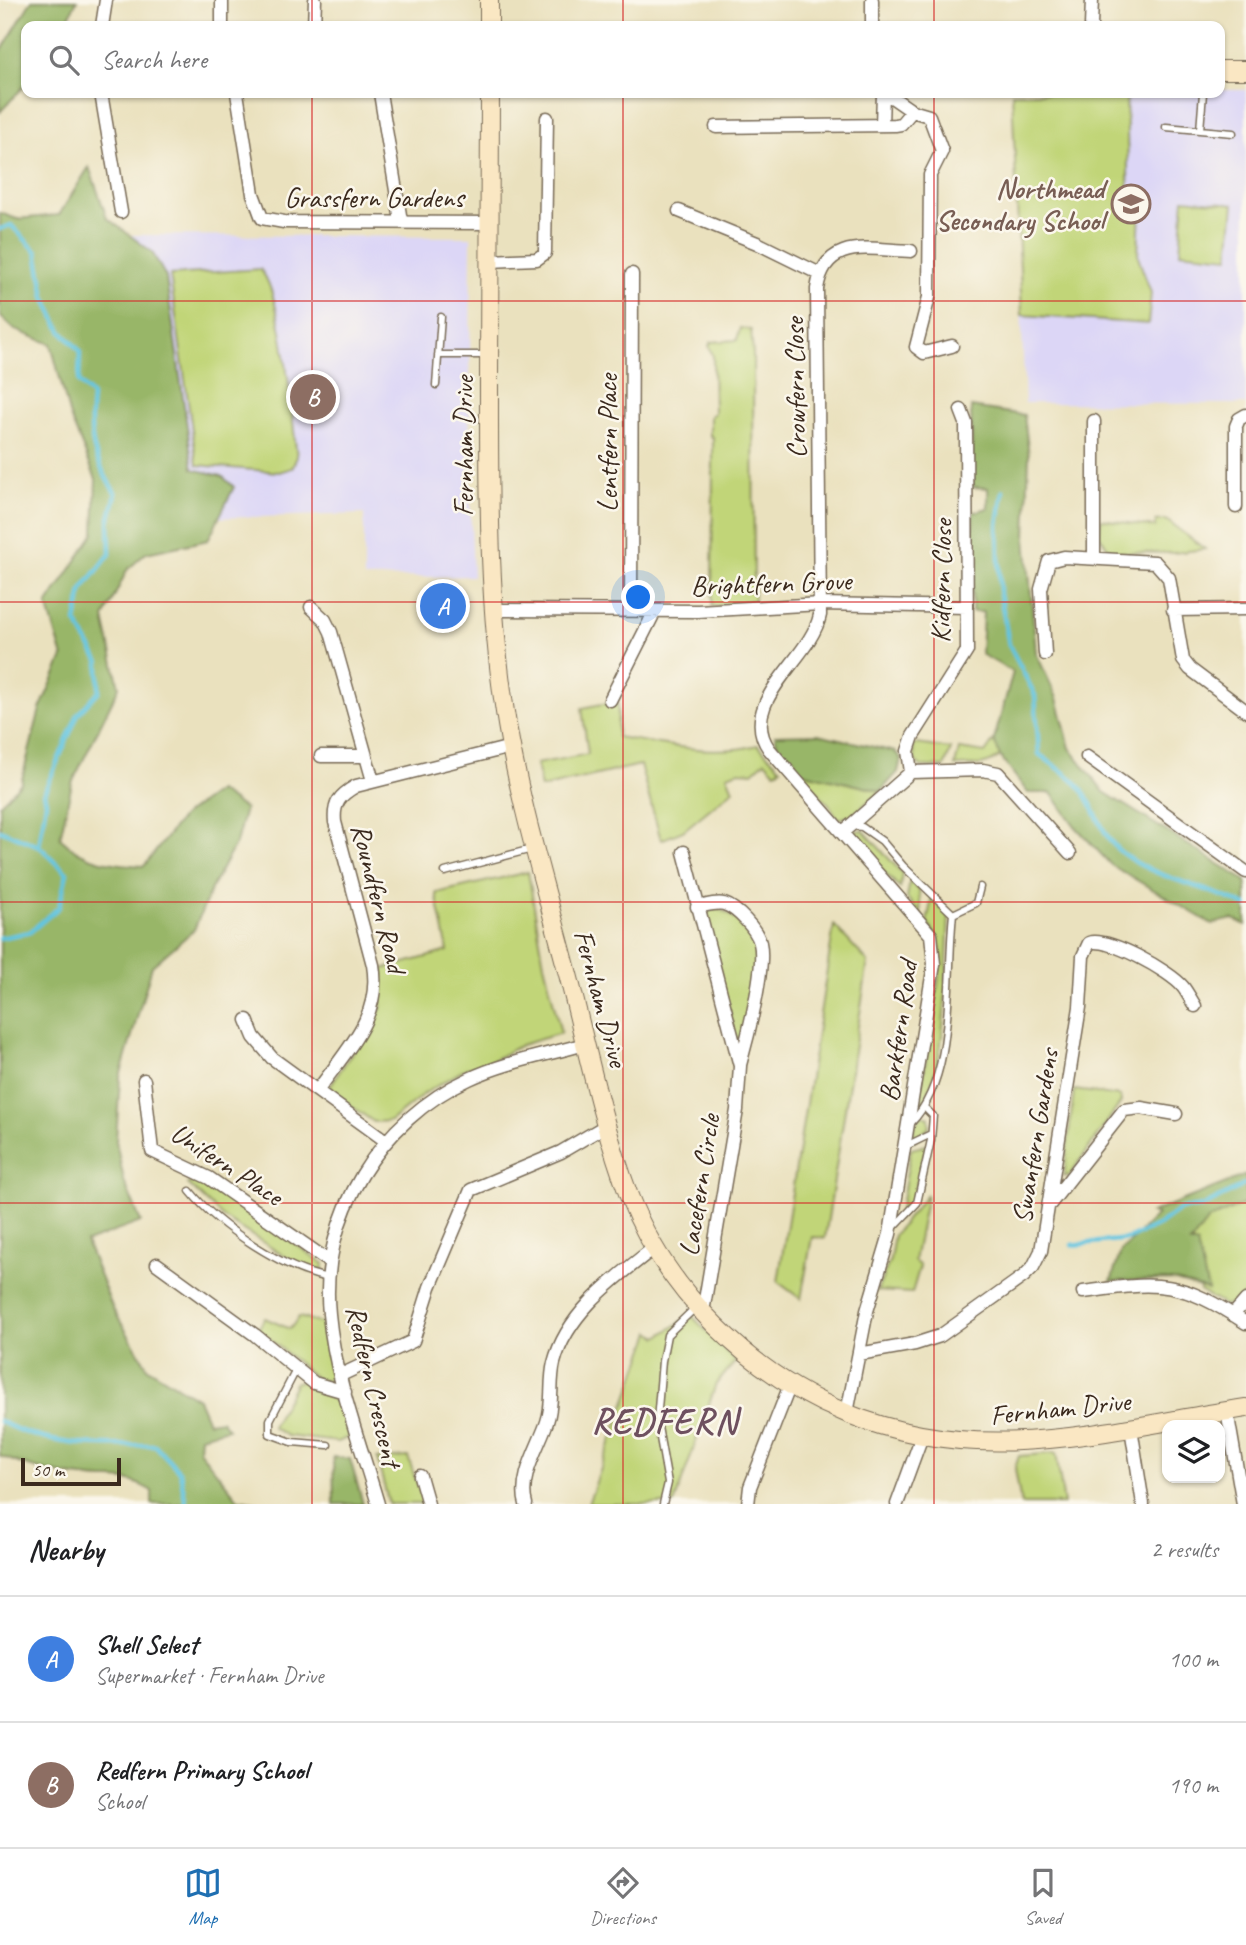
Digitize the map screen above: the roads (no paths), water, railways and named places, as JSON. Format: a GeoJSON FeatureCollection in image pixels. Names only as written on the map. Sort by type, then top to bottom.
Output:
{"type":"FeatureCollection","features":[{"type":"Feature","properties":{"kind":"street"},"geometry":{"type":"LineString","coordinates":[[103,21],[106,0]]}},
{"type":"Feature","properties":{"kind":"street"},"geometry":{"type":"LineString","coordinates":[[222,0],[222,21]]}},
{"type":"Feature","properties":{"kind":"street"},"geometry":{"type":"LineString","coordinates":[[314,21],[315,0]]}},
{"type":"Feature","properties":{"kind":"street"},"geometry":{"type":"LineString","coordinates":[[489,0],[489,21]]}},
{"type":"Feature","properties":{"kind":"street"},"geometry":{"type":"LineString","coordinates":[[872,0],[872,21]]}},
{"type":"Feature","properties":{"kind":"street"},"geometry":{"type":"LineString","coordinates":[[1091,21],[1092,0]]}},
{"type":"Feature","properties":{"kind":"street"},"geometry":{"type":"LineString","coordinates":[[1225,71],[1246,71]]}},
{"type":"Feature","properties":{"kind":"street"},"geometry":{"type":"LineString","coordinates":[[102,98],[121,212]]}},
{"type":"Feature","properties":{"kind":"street","name":"Grassfern Gardens"},"geometry":{"type":"LineString","coordinates":[[238,98],[253,194],[262,218],[284,222],[489,223]]}},
{"type":"Feature","properties":{"kind":"street"},"geometry":{"type":"LineString","coordinates":[[381,98],[401,221]]}},
{"type":"Feature","properties":{"kind":"street","name":"Fernham Drive"},"geometry":{"type":"LineString","coordinates":[[490,98],[489,552],[511,747],[534,848],[607,1125],[630,1196],[655,1247],[700,1308],[755,1361],[790,1385],[847,1413],[922,1436],[1012,1444],[1047,1442],[1246,1408]]}},
{"type":"Feature","properties":{"kind":"street"},"geometry":{"type":"LineString","coordinates":[[882,125],[885,98]]}},
{"type":"Feature","properties":{"kind":"street"},"geometry":{"type":"LineString","coordinates":[[892,98],[912,111],[933,120],[942,152],[930,175],[929,297],[916,347],[924,353],[952,346]]}},
{"type":"Feature","properties":{"kind":"street"},"geometry":{"type":"LineString","coordinates":[[716,127],[898,125],[912,111]]}},
{"type":"Feature","properties":{"kind":"street"},"geometry":{"type":"LineString","coordinates":[[490,261],[537,259],[545,253],[547,118]]}},
{"type":"Feature","properties":{"kind":"street"},"geometry":{"type":"LineString","coordinates":[[679,211],[757,243],[820,274],[824,263],[840,252],[855,249],[911,251]]}},
{"type":"Feature","properties":{"kind":"street","name":"Lentfern Place"},"geometry":{"type":"LineString","coordinates":[[631,611],[632,274]]}},
{"type":"Feature","properties":{"kind":"street","name":"Crowfern Close"},"geometry":{"type":"LineString","coordinates":[[820,274],[817,289],[821,604]]}},
{"type":"Feature","properties":{"kind":"street","name":"Kidfern Close"},"geometry":{"type":"LineString","coordinates":[[911,772],[908,751],[913,736],[965,657],[968,639],[967,423],[961,410]]}},
{"type":"Feature","properties":{"kind":"street"},"geometry":{"type":"LineString","coordinates":[[1236,507],[1236,426],[1239,419],[1246,415]]}},
{"type":"Feature","properties":{"kind":"street"},"geometry":{"type":"LineString","coordinates":[[1094,421],[1094,557]]}},
{"type":"Feature","properties":{"kind":"street"},"geometry":{"type":"LineString","coordinates":[[1045,654],[1041,599],[1046,565],[1056,557],[1155,562],[1169,578],[1179,646],[1190,669],[1246,711]]}},
{"type":"Feature","properties":{"kind":"street","name":"Brightfern Grove"},"geometry":{"type":"LineString","coordinates":[[494,610],[655,611],[821,604],[967,607]]}},
{"type":"Feature","properties":{"kind":"street","name":"Barkfern Road"},"geometry":{"type":"LineString","coordinates":[[821,604],[818,622],[810,638],[763,706],[759,730],[769,749],[846,829],[931,935],[934,944],[934,964],[891,1229],[867,1311],[847,1413]]}},
{"type":"Feature","properties":{"kind":"street"},"geometry":{"type":"LineString","coordinates":[[311,607],[325,620],[331,632],[373,781]]}},
{"type":"Feature","properties":{"kind":"street"},"geometry":{"type":"LineString","coordinates":[[1173,610],[1246,610]]}},
{"type":"Feature","properties":{"kind":"street"},"geometry":{"type":"LineString","coordinates":[[610,700],[655,611]]}},
{"type":"Feature","properties":{"kind":"street","name":"Roundfern Road"},"geometry":{"type":"LineString","coordinates":[[318,1090],[359,1032],[374,1002],[373,965],[334,814],[335,804],[346,792],[373,781],[511,747]]}},
{"type":"Feature","properties":{"kind":"street"},"geometry":{"type":"LineString","coordinates":[[321,757],[366,756]]}},
{"type":"Feature","properties":{"kind":"street"},"geometry":{"type":"LineString","coordinates":[[1087,757],[1246,872]]}},
{"type":"Feature","properties":{"kind":"street"},"geometry":{"type":"LineString","coordinates":[[846,829],[911,772],[983,770],[998,773],[1070,853]]}},
{"type":"Feature","properties":{"kind":"street","name":"Lacefern Circle"},"geometry":{"type":"LineString","coordinates":[[684,852],[740,1066]]}},
{"type":"Feature","properties":{"kind":"street","name":"Lacefern Circle"},"geometry":{"type":"LineString","coordinates":[[697,907],[721,904],[733,909],[761,945],[749,1031],[740,1066],[737,1110],[700,1308]]}},
{"type":"Feature","properties":{"kind":"street","name":"Swanfern Gardens"},"geometry":{"type":"LineString","coordinates":[[859,1354],[915,1344],[940,1336],[1034,1267],[1041,1251],[1049,1204],[1080,1007],[1085,948],[1094,941],[1108,942],[1176,980],[1195,1006]]}},
{"type":"Feature","properties":{"kind":"street"},"geometry":{"type":"LineString","coordinates":[[247,1020],[254,1038],[272,1058],[386,1141]]}},
{"type":"Feature","properties":{"kind":"street","name":"Redfern Crescent"},"geometry":{"type":"LineString","coordinates":[[378,1504],[345,1392],[328,1313],[330,1262],[346,1207],[357,1184],[386,1141],[416,1112],[471,1078],[585,1044]]}},
{"type":"Feature","properties":{"kind":"street","name":"Unifern Place"},"geometry":{"type":"LineString","coordinates":[[144,1080],[152,1151],[209,1178],[330,1262]]}},
{"type":"Feature","properties":{"kind":"street"},"geometry":{"type":"LineString","coordinates":[[1049,1204],[1124,1110],[1141,1108],[1176,1114]]}},
{"type":"Feature","properties":{"kind":"street"},"geometry":{"type":"LineString","coordinates":[[341,1375],[414,1341],[429,1287],[471,1190],[561,1152],[607,1125]]}},
{"type":"Feature","properties":{"kind":"street"},"geometry":{"type":"LineString","coordinates":[[526,1504],[524,1483],[552,1405],[552,1372],[556,1356],[593,1296],[655,1247]]}},
{"type":"Feature","properties":{"kind":"street"},"geometry":{"type":"LineString","coordinates":[[157,1264],[256,1335],[296,1370],[326,1388],[345,1392]]}},
{"type":"Feature","properties":{"kind":"street"},"geometry":{"type":"LineString","coordinates":[[1083,1292],[1148,1284],[1183,1288],[1246,1323]]}},
{"type":"Feature","properties":{"kind":"street"},"geometry":{"type":"LineString","coordinates":[[1233,1315],[1246,1300]]}},
{"type":"Feature","properties":{"kind":"street"},"geometry":{"type":"LineString","coordinates":[[748,1504],[750,1487],[790,1385]]}},
{"type":"Feature","properties":{"kind":"street"},"geometry":{"type":"LineString","coordinates":[[1227,1411],[1243,1504]]}},
{"type":"Feature","properties":{"kind":"street"},"geometry":{"type":"LineString","coordinates":[[1130,1428],[1143,1504]]}},
{"type":"Feature","properties":{"kind":"street"},"geometry":{"type":"LineString","coordinates":[[897,1504],[922,1436]]}},
{"type":"Feature","properties":{"kind":"street"},"geometry":{"type":"LineString","coordinates":[[420,1476],[428,1504]]}},
{"type":"Feature","properties":{"kind":"lane"},"geometry":{"type":"LineString","coordinates":[[1200,130],[1203,98]]}},
{"type":"Feature","properties":{"kind":"lane"},"geometry":{"type":"LineString","coordinates":[[1166,127],[1233,133]]}},
{"type":"Feature","properties":{"kind":"lane"},"geometry":{"type":"LineString","coordinates":[[436,385],[441,317]]}},
{"type":"Feature","properties":{"kind":"lane"},"geometry":{"type":"LineString","coordinates":[[438,355],[489,355]]}},
{"type":"Feature","properties":{"kind":"lane"},"geometry":{"type":"LineString","coordinates":[[846,829],[862,827],[882,841],[903,866],[953,914]]}},
{"type":"Feature","properties":{"kind":"lane"},"geometry":{"type":"LineString","coordinates":[[445,872],[534,848]]}},
{"type":"Feature","properties":{"kind":"lane"},"geometry":{"type":"LineString","coordinates":[[953,914],[976,903],[980,887]]}},
{"type":"Feature","properties":{"kind":"lane"},"geometry":{"type":"LineString","coordinates":[[909,1125],[925,1108],[941,1057],[953,914]]}},
{"type":"Feature","properties":{"kind":"lane"},"geometry":{"type":"LineString","coordinates":[[891,1229],[917,1203],[933,1116],[925,1108]]}},
{"type":"Feature","properties":{"kind":"lane"},"geometry":{"type":"LineString","coordinates":[[906,1146],[931,1134]]}},
{"type":"Feature","properties":{"kind":"lane"},"geometry":{"type":"LineString","coordinates":[[190,1191],[225,1223],[279,1259],[307,1274],[329,1278]]}},
{"type":"Feature","properties":{"kind":"lane"},"geometry":{"type":"LineString","coordinates":[[663,1504],[668,1483],[657,1421],[662,1361],[667,1335],[700,1308]]}},
{"type":"Feature","properties":{"kind":"lane"},"geometry":{"type":"LineString","coordinates":[[296,1370],[270,1420],[270,1434],[292,1442],[328,1445]]}},
{"type":"Feature","properties":{"kind":"waterway"},"geometry":{"type":"LineString","coordinates":[[0,229],[11,225],[37,252],[45,297],[61,331],[80,351],[79,382],[92,396],[94,448],[102,470],[116,494],[109,522],[110,554],[82,590],[76,622],[99,662],[99,691],[78,714],[44,793],[46,802],[39,846]]}},
{"type":"Feature","properties":{"kind":"waterway"},"geometry":{"type":"LineString","coordinates":[[1003,491],[998,525],[1000,594],[1009,645],[1035,695],[1039,754],[1082,790],[1110,840],[1126,856],[1153,871],[1246,906]]}},
{"type":"Feature","properties":{"kind":"waterway"},"geometry":{"type":"LineString","coordinates":[[0,830],[39,846],[67,873],[59,907],[30,932],[0,938]]}},
{"type":"Feature","properties":{"kind":"waterway"},"geometry":{"type":"LineString","coordinates":[[1072,1245],[1128,1239],[1159,1225],[1180,1209],[1202,1207],[1246,1184]]}},
{"type":"Feature","properties":{"kind":"waterway"},"geometry":{"type":"LineString","coordinates":[[0,1421],[18,1430],[56,1441],[95,1445],[155,1445],[180,1472],[186,1504]]}},
{"type":"Feature","properties":{"kind":"place","name":"Northmead Secondary School"},"geometry":{"type":"Point","coordinates":[1131,204]}},
{"type":"Feature","properties":{"kind":"place","name":"Redfern Primary School"},"geometry":{"type":"Point","coordinates":[313,397]}},
{"type":"Feature","properties":{"kind":"place","name":"Shell Select"},"geometry":{"type":"Point","coordinates":[443,606]}},
{"type":"Feature","properties":{"kind":"district","name":"REDFERN"},"geometry":{"type":"Point","coordinates":[665,1421]}}]}
